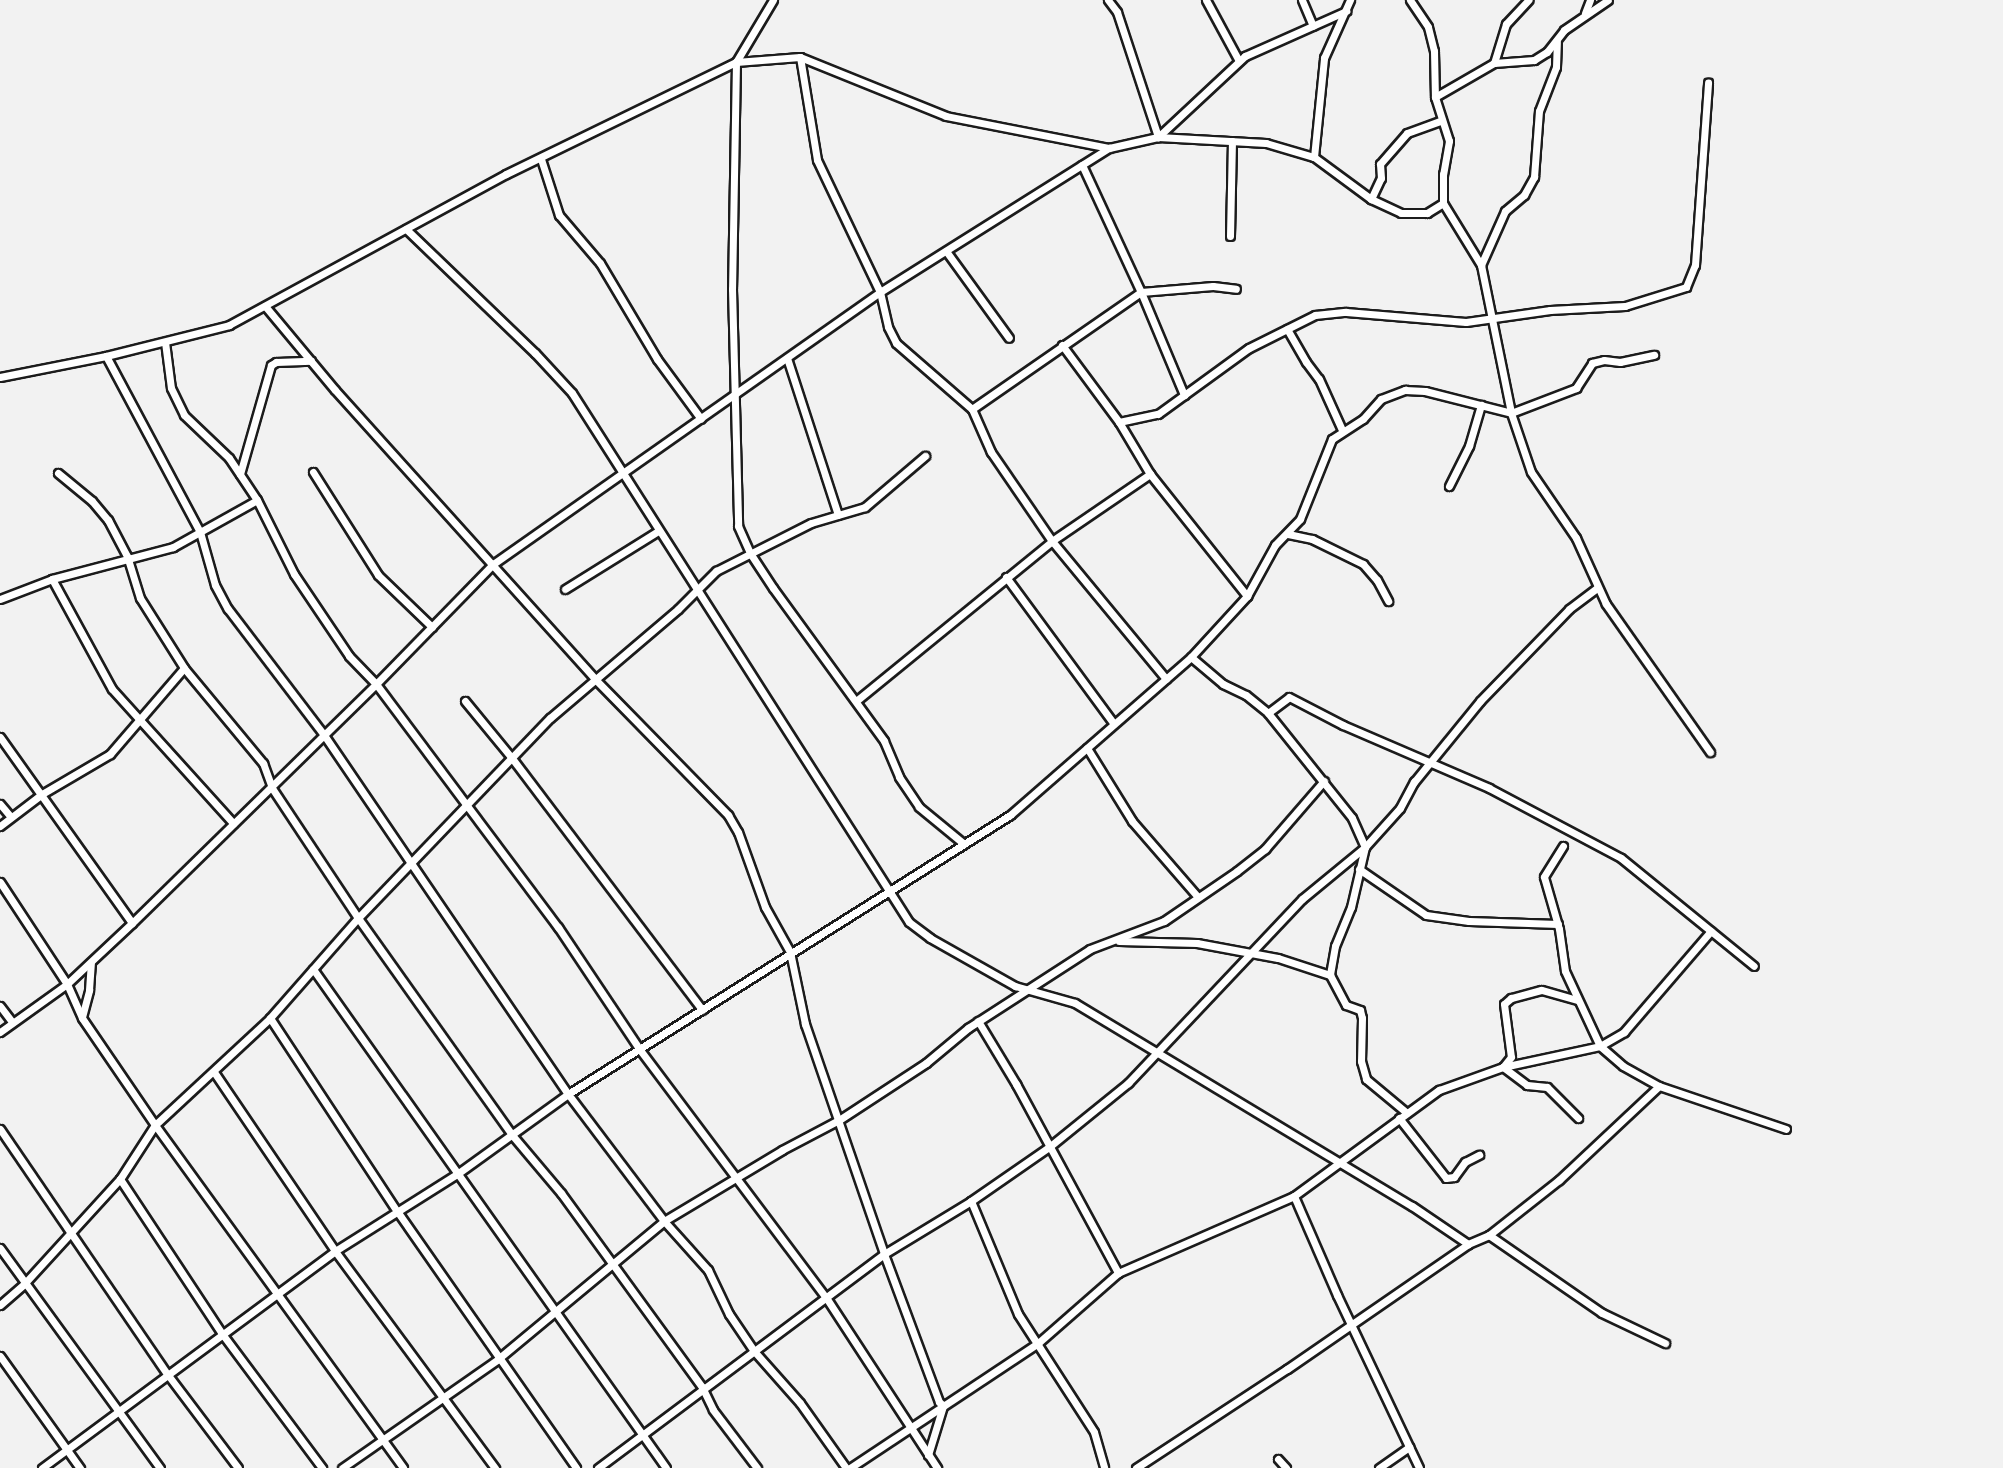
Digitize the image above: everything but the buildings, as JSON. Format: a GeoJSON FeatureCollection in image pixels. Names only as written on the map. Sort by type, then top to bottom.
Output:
{"type":"FeatureCollection","features":[{"type":"Feature","properties":{"kind":"street"},"geometry":{"type":"LineString","coordinates":[[773,0],[736,62],[733,396],[738,526],[750,553],[884,741],[898,777],[919,807],[964,844]]}},
{"type":"Feature","properties":{"kind":"street"},"geometry":{"type":"LineString","coordinates":[[1108,0],[1117,12],[1158,137]]}},
{"type":"Feature","properties":{"kind":"street"},"geometry":{"type":"LineString","coordinates":[[1206,0],[1239,61]]}},
{"type":"Feature","properties":{"kind":"street"},"geometry":{"type":"LineString","coordinates":[[1302,0],[1313,26]]}},
{"type":"Feature","properties":{"kind":"street"},"geometry":{"type":"LineString","coordinates":[[1314,157],[1324,58],[1350,0]]}},
{"type":"Feature","properties":{"kind":"street"},"geometry":{"type":"LineString","coordinates":[[1410,0],[1428,27],[1434,51],[1435,97],[1449,141],[1443,202],[1481,265],[1511,413],[1531,472],[1576,538],[1606,604],[1710,751]]}},
{"type":"Feature","properties":{"kind":"street"},"geometry":{"type":"LineString","coordinates":[[1494,63],[1506,24],[1528,0]]}},
{"type":"Feature","properties":{"kind":"street"},"geometry":{"type":"LineString","coordinates":[[1585,13],[1590,0]]}},
{"type":"Feature","properties":{"kind":"street"},"geometry":{"type":"LineString","coordinates":[[1435,97],[1494,63],[1534,60],[1548,52],[1564,30],[1585,13],[1608,0]]}},
{"type":"Feature","properties":{"kind":"street"},"geometry":{"type":"LineString","coordinates":[[1158,137],[1239,61],[1346,11]]}},
{"type":"Feature","properties":{"kind":"street"},"geometry":{"type":"LineString","coordinates":[[1481,265],[1505,211],[1524,195],[1534,177],[1539,111],[1556,67],[1557,42]]}},
{"type":"Feature","properties":{"kind":"street"},"geometry":{"type":"LineString","coordinates":[[800,57],[817,160],[880,292],[888,327],[896,343],[972,409],[991,452],[1052,541],[1166,679]]}},
{"type":"Feature","properties":{"kind":"street"},"geometry":{"type":"LineString","coordinates":[[0,377],[106,356],[229,325],[506,174],[736,62],[800,57],[946,116],[1109,148]]}},
{"type":"Feature","properties":{"kind":"street"},"geometry":{"type":"LineString","coordinates":[[1119,422],[1157,414],[1249,348],[1315,315],[1346,312],[1436,321],[1492,320],[1550,310],[1625,306],[1686,287],[1695,265],[1708,82]]}},
{"type":"Feature","properties":{"kind":"street"},"geometry":{"type":"LineString","coordinates":[[1371,199],[1381,178],[1380,164],[1407,133],[1442,120]]}},
{"type":"Feature","properties":{"kind":"street"},"geometry":{"type":"LineString","coordinates":[[0,1032],[67,984],[91,962],[272,788],[493,565],[880,292],[1109,148],[1158,137],[1266,143],[1314,157],[1371,199],[1401,213],[1427,213],[1443,202]]}},
{"type":"Feature","properties":{"kind":"street"},"geometry":{"type":"LineString","coordinates":[[1230,236],[1232,141]]}},
{"type":"Feature","properties":{"kind":"street"},"geometry":{"type":"LineString","coordinates":[[541,159],[559,215],[600,263],[657,359],[701,419]]}},
{"type":"Feature","properties":{"kind":"street"},"geometry":{"type":"LineString","coordinates":[[1082,165],[1141,292],[1184,395]]}},
{"type":"Feature","properties":{"kind":"street"},"geometry":{"type":"LineString","coordinates":[[406,229],[535,353],[572,393],[909,922],[930,938],[1015,986],[1075,1003],[1340,1163],[1468,1244]]}},
{"type":"Feature","properties":{"kind":"street"},"geometry":{"type":"LineString","coordinates":[[946,251],[1009,338]]}},
{"type":"Feature","properties":{"kind":"street"},"geometry":{"type":"LineString","coordinates":[[972,409],[1141,292],[1202,287],[1236,289]]}},
{"type":"Feature","properties":{"kind":"street"},"geometry":{"type":"LineString","coordinates":[[265,306],[594,678],[728,815],[738,832],[765,907],[790,952],[805,1024],[884,1254],[939,1402],[943,1405]]}},
{"type":"Feature","properties":{"kind":"street"},"geometry":{"type":"LineString","coordinates":[[1287,329],[1306,362],[1320,379],[1342,430]]}},
{"type":"Feature","properties":{"kind":"street"},"geometry":{"type":"LineString","coordinates":[[165,342],[171,388],[184,415],[229,458],[240,474],[257,500],[294,574],[349,656],[376,684],[558,927],[640,1050],[827,1299],[937,1468]]}},
{"type":"Feature","properties":{"kind":"street"},"geometry":{"type":"LineString","coordinates":[[1062,345],[1119,422],[1150,474],[1247,596]]}},
{"type":"Feature","properties":{"kind":"street"},"geometry":{"type":"LineString","coordinates":[[42,1468],[335,1251],[457,1174],[568,1094],[1010,815],[1191,657],[1247,596],[1275,545],[1300,519],[1332,439],[1342,430],[1363,419],[1381,399],[1405,390],[1425,390],[1511,413],[1576,388],[1592,363],[1599,360],[1620,362],[1654,355]]}},
{"type":"Feature","properties":{"kind":"street"},"geometry":{"type":"LineString","coordinates":[[106,356],[200,532],[215,585],[228,609],[324,735],[568,1094],[664,1221],[708,1270],[729,1314],[754,1352],[800,1403],[848,1468],[1038,1343],[1118,1273],[1294,1196],[1399,1118],[1447,1087],[1503,1067],[1600,1046],[1624,1032],[1711,931]]}},
{"type":"Feature","properties":{"kind":"street"},"geometry":{"type":"LineString","coordinates":[[787,358],[838,515]]}},
{"type":"Feature","properties":{"kind":"street"},"geometry":{"type":"LineString","coordinates":[[240,474],[271,365],[276,362],[311,361]]}},
{"type":"Feature","properties":{"kind":"street"},"geometry":{"type":"LineString","coordinates":[[1449,486],[1469,446],[1481,405]]}},
{"type":"Feature","properties":{"kind":"street"},"geometry":{"type":"LineString","coordinates":[[0,1305],[24,1284],[120,1179],[155,1125],[270,1018],[358,918],[511,757],[594,678],[626,655],[716,570],[811,523],[875,501],[925,456]]}},
{"type":"Feature","properties":{"kind":"street"},"geometry":{"type":"LineString","coordinates":[[313,472],[378,575],[432,627]]}},
{"type":"Feature","properties":{"kind":"street"},"geometry":{"type":"LineString","coordinates":[[58,473],[92,501],[108,520],[127,556],[140,598],[184,668],[262,763],[272,788],[358,918],[512,1135],[611,1262],[702,1387],[713,1410],[757,1468]]}},
{"type":"Feature","properties":{"kind":"street"},"geometry":{"type":"LineString","coordinates":[[856,701],[1052,541],[1150,474]]}},
{"type":"Feature","properties":{"kind":"street"},"geometry":{"type":"LineString","coordinates":[[0,599],[52,579],[127,556],[160,551],[257,500]]}},
{"type":"Feature","properties":{"kind":"street"},"geometry":{"type":"LineString","coordinates":[[565,589],[658,531]]}},
{"type":"Feature","properties":{"kind":"street"},"geometry":{"type":"LineString","coordinates":[[1288,534],[1312,539],[1363,564],[1377,580],[1388,601]]}},
{"type":"Feature","properties":{"kind":"street"},"geometry":{"type":"LineString","coordinates":[[1006,578],[1114,724]]}},
{"type":"Feature","properties":{"kind":"street"},"geometry":{"type":"LineString","coordinates":[[52,579],[112,689],[233,823]]}},
{"type":"Feature","properties":{"kind":"street"},"geometry":{"type":"LineString","coordinates":[[598,1468],[702,1387],[827,1299],[884,1254],[971,1201],[1049,1147],[1158,1053],[1302,899],[1365,847],[1400,808],[1414,782],[1480,701],[1569,609],[1598,587]]}},
{"type":"Feature","properties":{"kind":"street"},"geometry":{"type":"LineString","coordinates":[[1191,657],[1223,684],[1246,695],[1268,713],[1352,817],[1365,847],[1352,907],[1335,946],[1330,975],[1346,1005],[1360,1010],[1362,1061],[1366,1079],[1407,1113]]}},
{"type":"Feature","properties":{"kind":"street"},"geometry":{"type":"LineString","coordinates":[[0,826],[42,794],[110,754],[184,668]]}},
{"type":"Feature","properties":{"kind":"street"},"geometry":{"type":"LineString","coordinates":[[1268,713],[1289,697],[1489,788],[1621,858],[1754,966]]}},
{"type":"Feature","properties":{"kind":"street"},"geometry":{"type":"LineString","coordinates":[[465,701],[511,757],[702,1010]]}},
{"type":"Feature","properties":{"kind":"street"},"geometry":{"type":"LineString","coordinates":[[0,737],[132,923]]}},
{"type":"Feature","properties":{"kind":"street"},"geometry":{"type":"LineString","coordinates":[[1087,748],[1132,821],[1197,896]]}},
{"type":"Feature","properties":{"kind":"street"},"geometry":{"type":"LineString","coordinates":[[342,1468],[498,1359],[611,1262],[664,1221],[736,1177],[839,1120],[926,1063],[978,1021],[1090,948],[1164,921],[1265,849],[1324,781]]}},
{"type":"Feature","properties":{"kind":"street"},"geometry":{"type":"LineString","coordinates":[[0,804],[10,816]]}},
{"type":"Feature","properties":{"kind":"street"},"geometry":{"type":"LineString","coordinates":[[1563,846],[1545,877],[1558,925],[1565,971],[1600,1046],[1623,1066],[1659,1086],[1786,1129]]}},
{"type":"Feature","properties":{"kind":"street"},"geometry":{"type":"LineString","coordinates":[[1359,869],[1426,915],[1469,921],[1558,925]]}},
{"type":"Feature","properties":{"kind":"street"},"geometry":{"type":"LineString","coordinates":[[0,882],[67,984],[82,1018],[155,1125],[403,1468]]}},
{"type":"Feature","properties":{"kind":"street"},"geometry":{"type":"LineString","coordinates":[[1114,941],[1198,943],[1278,958],[1330,975]]}},
{"type":"Feature","properties":{"kind":"street"},"geometry":{"type":"LineString","coordinates":[[82,1018],[89,990],[91,962]]}},
{"type":"Feature","properties":{"kind":"street"},"geometry":{"type":"LineString","coordinates":[[313,969],[457,1174],[557,1310],[666,1468]]}},
{"type":"Feature","properties":{"kind":"street"},"geometry":{"type":"LineString","coordinates":[[1503,1067],[1511,1057],[1504,1004],[1511,998],[1541,990],[1577,1000]]}},
{"type":"Feature","properties":{"kind":"street"},"geometry":{"type":"LineString","coordinates":[[0,1006],[12,1022]]}},
{"type":"Feature","properties":{"kind":"street"},"geometry":{"type":"LineString","coordinates":[[270,1018],[397,1211],[576,1468]]}},
{"type":"Feature","properties":{"kind":"street"},"geometry":{"type":"LineString","coordinates":[[978,1021],[1118,1273]]}},
{"type":"Feature","properties":{"kind":"street"},"geometry":{"type":"LineString","coordinates":[[1503,1067],[1527,1085],[1547,1087],[1578,1118]]}},
{"type":"Feature","properties":{"kind":"street"},"geometry":{"type":"LineString","coordinates":[[214,1072],[335,1251],[441,1399],[495,1468]]}},
{"type":"Feature","properties":{"kind":"street"},"geometry":{"type":"LineString","coordinates":[[1136,1468],[1468,1244],[1489,1235],[1559,1180],[1659,1086]]}},
{"type":"Feature","properties":{"kind":"street"},"geometry":{"type":"LineString","coordinates":[[1399,1118],[1446,1178],[1454,1177],[1465,1163],[1479,1155]]}},
{"type":"Feature","properties":{"kind":"street"},"geometry":{"type":"LineString","coordinates":[[0,1129],[69,1234],[168,1375],[238,1468]]}},
{"type":"Feature","properties":{"kind":"street"},"geometry":{"type":"LineString","coordinates":[[120,1179],[223,1335],[323,1468]]}},
{"type":"Feature","properties":{"kind":"street"},"geometry":{"type":"LineString","coordinates":[[1294,1196],[1419,1468]]}},
{"type":"Feature","properties":{"kind":"street"},"geometry":{"type":"LineString","coordinates":[[971,1201],[1018,1314],[1094,1432],[1104,1468]]}},
{"type":"Feature","properties":{"kind":"street"},"geometry":{"type":"LineString","coordinates":[[1489,1235],[1602,1313],[1665,1343]]}},
{"type":"Feature","properties":{"kind":"street"},"geometry":{"type":"LineString","coordinates":[[0,1248],[160,1468]]}},
{"type":"Feature","properties":{"kind":"street"},"geometry":{"type":"LineString","coordinates":[[0,1356],[80,1468]]}},
{"type":"Feature","properties":{"kind":"street"},"geometry":{"type":"LineString","coordinates":[[928,1455],[943,1405]]}},
{"type":"Feature","properties":{"kind":"street"},"geometry":{"type":"LineString","coordinates":[[1379,1468],[1409,1447]]}},
{"type":"Feature","properties":{"kind":"street"},"geometry":{"type":"LineString","coordinates":[[1278,1459],[1286,1468]]}}]}
